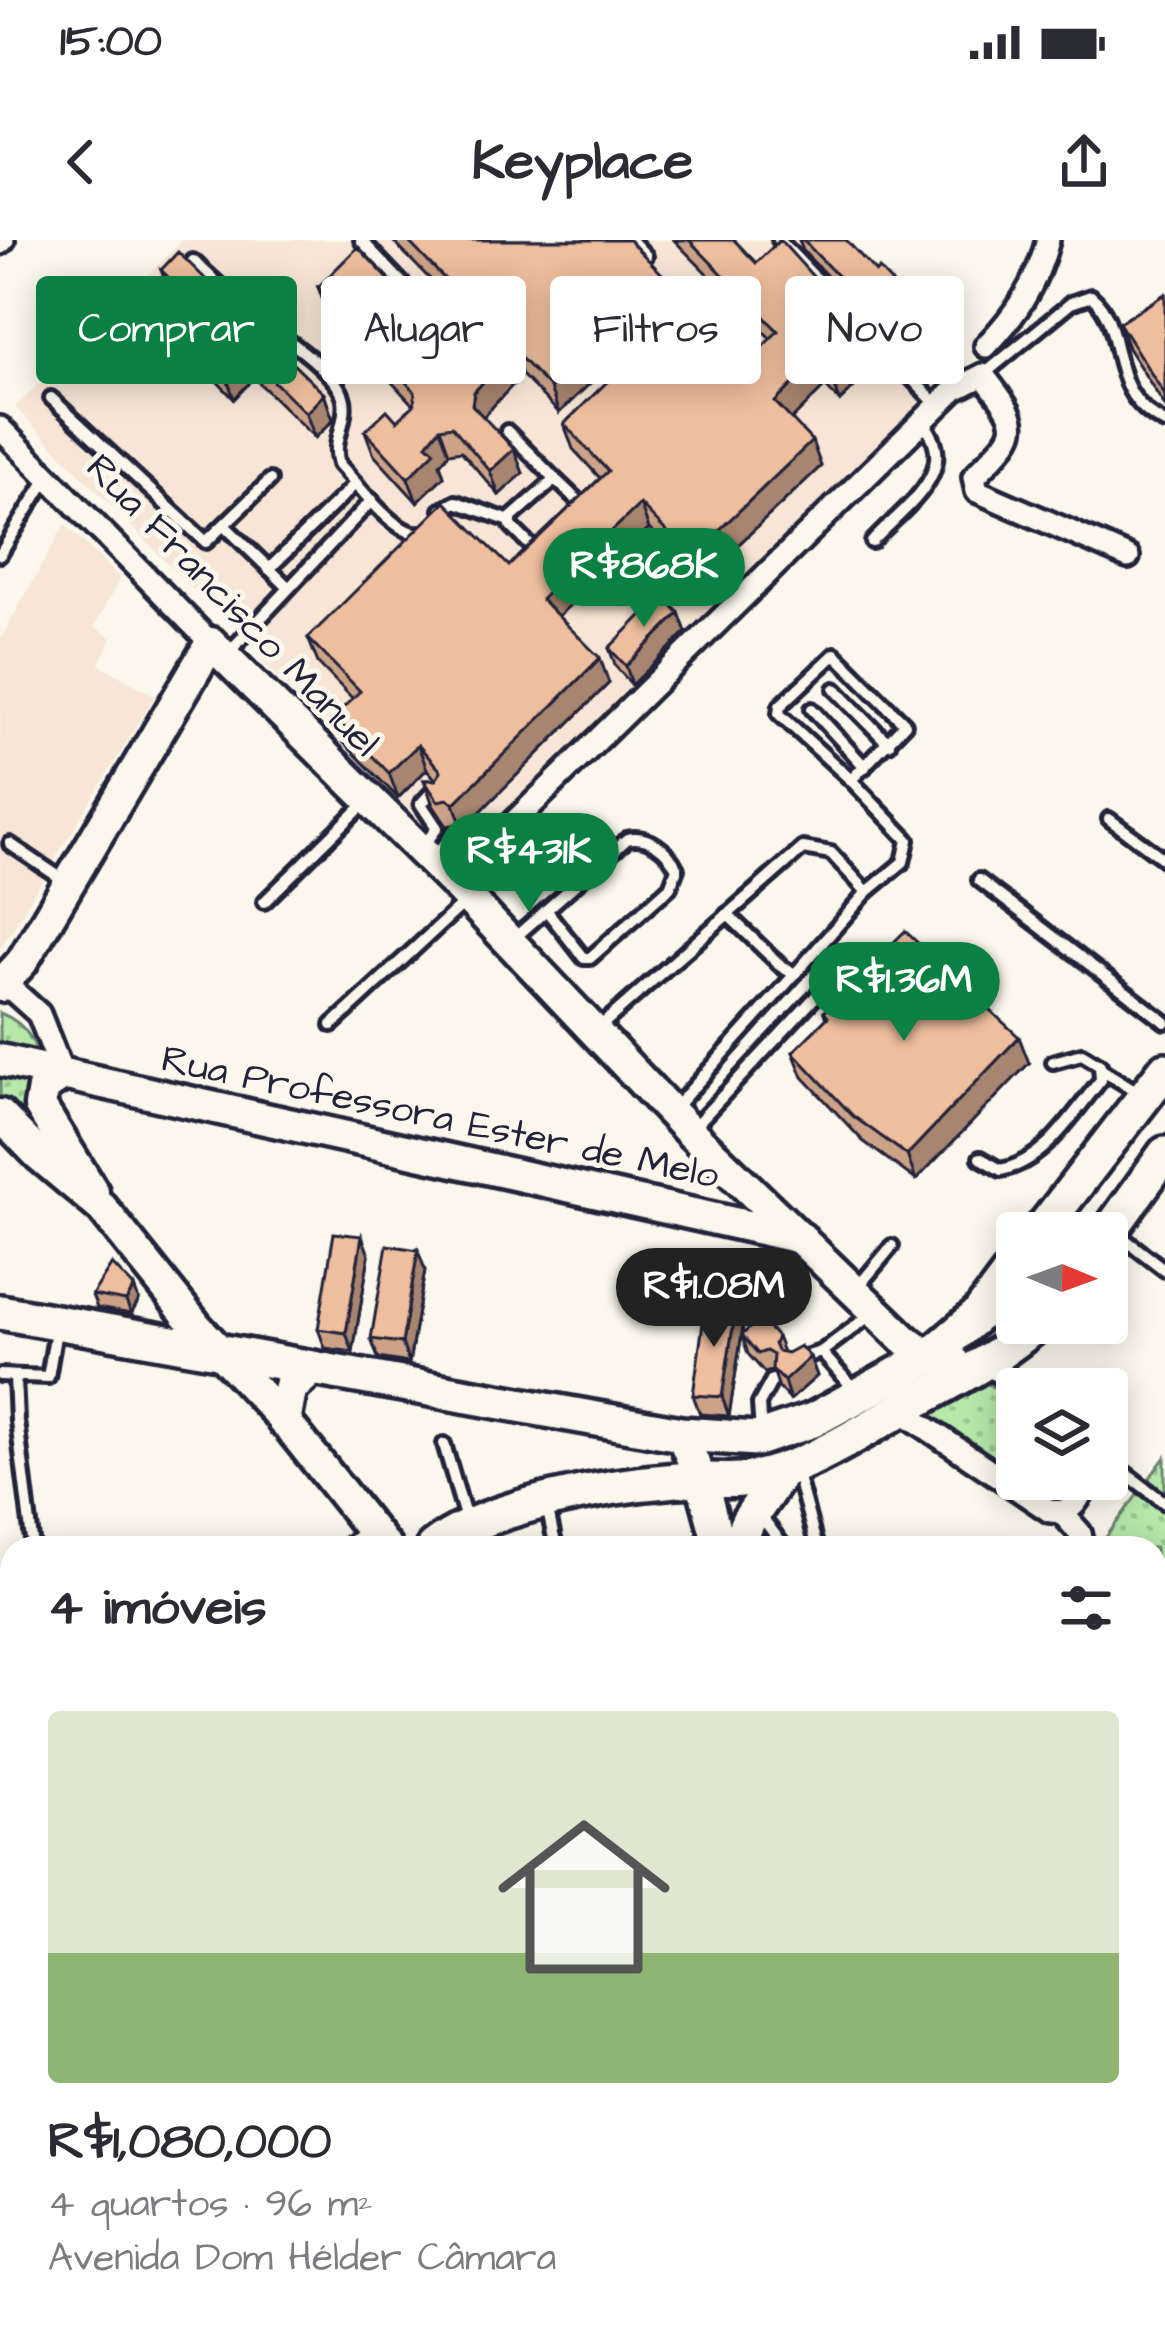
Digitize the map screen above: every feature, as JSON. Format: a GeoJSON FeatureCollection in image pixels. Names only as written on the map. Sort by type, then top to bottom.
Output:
{"type":"FeatureCollection","features":[{"type":"Feature","properties":{"kind":"main road"},"geometry":{"type":"LineString","coordinates":[[1056,1212],[1154,1083]]}},
{"type":"Feature","properties":{"kind":"main road"},"geometry":{"type":"LineString","coordinates":[[1123,1212],[1165,1154]]}},
{"type":"Feature","properties":{"kind":"main road"},"geometry":{"type":"LineString","coordinates":[[0,1312],[742,1441],[814,1420],[929,1357],[979,1314],[996,1291]]}},
{"type":"Feature","properties":{"kind":"main road"},"geometry":{"type":"LineString","coordinates":[[447,1536],[546,1503],[655,1482],[740,1480],[788,1467],[824,1453],[987,1362],[1011,1344]]}},
{"type":"Feature","properties":{"kind":"main road"},"geometry":{"type":"LineString","coordinates":[[284,1420],[290,1388],[312,1368]]}},
{"type":"Feature","properties":{"kind":"main road"},"geometry":{"type":"LineString","coordinates":[[742,1536],[755,1508],[788,1467]]}},
{"type":"Feature","properties":{"kind":"street"},"geometry":{"type":"LineString","coordinates":[[986,346],[1015,317],[1048,240]]}},
{"type":"Feature","properties":{"kind":"street"},"geometry":{"type":"LineString","coordinates":[[443,873],[938,406],[983,375],[1011,410],[1014,422],[1012,436],[974,477],[977,491],[1128,556]]}},
{"type":"Feature","properties":{"kind":"street","name":"Rua Francisco Manuel"},"geometry":{"type":"LineString","coordinates":[[0,428],[443,873],[681,1122],[904,1339],[929,1357]]}},
{"type":"Feature","properties":{"kind":"street"},"geometry":{"type":"LineString","coordinates":[[218,649],[22,962],[2,982],[39,1014],[63,1075],[43,1088],[40,1106],[102,1208],[376,1536]]}},
{"type":"Feature","properties":{"kind":"street","name":"Rua Professora Ester de Melo"},"geometry":{"type":"LineString","coordinates":[[0,1060],[801,1238]]}},
{"type":"Feature","properties":{"kind":"street"},"geometry":{"type":"LineString","coordinates":[[6,1127],[102,1208]]}},
{"type":"Feature","properties":{"kind":"street"},"geometry":{"type":"LineString","coordinates":[[929,1357],[987,1362],[996,1369]]}},
{"type":"Feature","properties":{"kind":"street"},"geometry":{"type":"LineString","coordinates":[[900,1410],[1039,1507],[1061,1513],[1080,1536]]}},
{"type":"Feature","properties":{"kind":"street"},"geometry":{"type":"LineString","coordinates":[[681,1434],[701,1479],[717,1536]]}},
{"type":"Feature","properties":{"kind":"street"},"geometry":{"type":"LineString","coordinates":[[1061,1513],[1078,1500]]}},
{"type":"Feature","properties":{"kind":"lane"},"geometry":{"type":"LineString","coordinates":[[362,240],[396,276]]}},
{"type":"Feature","properties":{"kind":"lane"},"geometry":{"type":"LineString","coordinates":[[631,240],[646,256]]}},
{"type":"Feature","properties":{"kind":"lane"},"geometry":{"type":"LineString","coordinates":[[779,240],[938,406],[931,432],[939,455],[937,472],[872,542]]}},
{"type":"Feature","properties":{"kind":"lane"},"geometry":{"type":"LineString","coordinates":[[194,261],[250,313],[310,357],[340,391],[344,408],[335,453],[399,529],[420,535],[446,505],[456,502],[510,521],[534,549],[549,547],[581,508],[507,431]]}},
{"type":"Feature","properties":{"kind":"lane"},"geometry":{"type":"LineString","coordinates":[[983,375],[1071,303],[1091,296],[1103,309],[1128,390],[1143,411],[1165,423]]}},
{"type":"Feature","properties":{"kind":"lane"},"geometry":{"type":"LineString","coordinates":[[51,398],[206,542],[270,480]]}},
{"type":"Feature","properties":{"kind":"lane"},"geometry":{"type":"LineString","coordinates":[[0,555],[49,476]]}},
{"type":"Feature","properties":{"kind":"lane"},"geometry":{"type":"LineString","coordinates":[[510,521],[555,479]]}},
{"type":"Feature","properties":{"kind":"lane"},"geometry":{"type":"LineString","coordinates":[[269,568],[356,482]]}},
{"type":"Feature","properties":{"kind":"lane"},"geometry":{"type":"LineString","coordinates":[[218,649],[288,587],[372,500]]}},
{"type":"Feature","properties":{"kind":"lane"},"geometry":{"type":"LineString","coordinates":[[226,527],[288,587]]}},
{"type":"Feature","properties":{"kind":"lane"},"geometry":{"type":"LineString","coordinates":[[681,1122],[795,974],[868,892],[903,862],[908,840],[778,710],[829,657],[839,655],[903,719],[905,728],[851,780]]}},
{"type":"Feature","properties":{"kind":"lane"},"geometry":{"type":"LineString","coordinates":[[835,688],[889,744]]}},
{"type":"Feature","properties":{"kind":"lane"},"geometry":{"type":"LineString","coordinates":[[812,709],[865,766]]}},
{"type":"Feature","properties":{"kind":"lane"},"geometry":{"type":"LineString","coordinates":[[440,797],[432,792],[421,804],[436,828],[443,873]]}},
{"type":"Feature","properties":{"kind":"lane"},"geometry":{"type":"LineString","coordinates":[[264,902],[368,800]]}},
{"type":"Feature","properties":{"kind":"lane"},"geometry":{"type":"LineString","coordinates":[[1108,819],[1165,860]]}},
{"type":"Feature","properties":{"kind":"lane"},"geometry":{"type":"LineString","coordinates":[[332,1025],[443,873],[454,833]]}},
{"type":"Feature","properties":{"kind":"lane"},"geometry":{"type":"LineString","coordinates":[[510,942],[627,838],[650,839],[677,869],[670,887],[590,958],[584,958],[547,911]]}},
{"type":"Feature","properties":{"kind":"lane"},"geometry":{"type":"LineString","coordinates":[[10,844],[68,883]]}},
{"type":"Feature","properties":{"kind":"lane"},"geometry":{"type":"LineString","coordinates":[[594,1031],[803,848],[831,853],[868,892]]}},
{"type":"Feature","properties":{"kind":"lane"},"geometry":{"type":"LineString","coordinates":[[979,880],[1165,1022]]}},
{"type":"Feature","properties":{"kind":"lane"},"geometry":{"type":"LineString","coordinates":[[727,914],[795,974]]}},
{"type":"Feature","properties":{"kind":"lane"},"geometry":{"type":"LineString","coordinates":[[681,1122],[847,963]]}},
{"type":"Feature","properties":{"kind":"lane"},"geometry":{"type":"LineString","coordinates":[[1053,1063],[1082,1054],[1102,1070],[1154,1083]]}},
{"type":"Feature","properties":{"kind":"lane"},"geometry":{"type":"LineString","coordinates":[[980,1158],[1001,1170],[1018,1166],[1042,1150],[1101,1080],[1102,1070]]}},
{"type":"Feature","properties":{"kind":"lane"},"geometry":{"type":"LineString","coordinates":[[1128,1245],[1165,1270]]}},
{"type":"Feature","properties":{"kind":"lane"},"geometry":{"type":"LineString","coordinates":[[791,1363],[821,1352],[865,1301],[892,1246]]}},
{"type":"Feature","properties":{"kind":"lane"},"geometry":{"type":"LineString","coordinates":[[0,1375],[48,1377],[58,1322]]}},
{"type":"Feature","properties":{"kind":"lane"},"geometry":{"type":"LineString","coordinates":[[821,1352],[860,1396]]}},
{"type":"Feature","properties":{"kind":"lane"},"geometry":{"type":"LineString","coordinates":[[15,1377],[31,1536]]}},
{"type":"Feature","properties":{"kind":"lane"},"geometry":{"type":"LineString","coordinates":[[761,1438],[759,1404],[772,1380]]}},
{"type":"Feature","properties":{"kind":"lane"},"geometry":{"type":"LineString","coordinates":[[444,1444],[468,1526]]}},
{"type":"Feature","properties":{"kind":"lane"},"geometry":{"type":"LineString","coordinates":[[788,1467],[813,1536]]}},
{"type":"Feature","properties":{"kind":"lane"},"geometry":{"type":"LineString","coordinates":[[1128,1475],[1165,1503]]}},
{"type":"Feature","properties":{"kind":"lane"},"geometry":{"type":"LineString","coordinates":[[546,1503],[553,1536]]}},
{"type":"Feature","properties":{"kind":"lane"},"geometry":{"type":"LineString","coordinates":[[755,1508],[776,1536]]}},
{"type":"Feature","properties":{"kind":"shaded area"},"geometry":{"type":"Polygon","coordinates":[[[183,240],[840,240],[876,276],[785,276],[785,384],[941,384],[458,860],[262,661],[263,640],[221,596],[209,606],[15,407],[38,384],[297,384],[297,276],[147,276],[183,240]]]}},
{"type":"Feature","properties":{"kind":"shaded area"},"geometry":{"type":"Polygon","coordinates":[[[65,524],[120,578],[94,627],[112,638],[99,664],[155,696],[0,949],[0,640],[65,524]]]}},
{"type":"Feature","properties":{"kind":"green space"},"geometry":{"type":"Polygon","coordinates":[[[0,1013],[30,1037],[39,1072],[28,1106],[0,1133],[0,1013]]]}},
{"type":"Feature","properties":{"kind":"green space"},"geometry":{"type":"Polygon","coordinates":[[[979,1377],[996,1390],[996,1459],[925,1412],[979,1377]]]}},
{"type":"Feature","properties":{"kind":"green space"},"geometry":{"type":"Polygon","coordinates":[[[1165,1457],[1165,1536],[1107,1536],[1165,1457]]]}},
{"type":"Feature","properties":{"kind":"building"},"geometry":{"type":"Polygon","coordinates":[[[407,240],[629,240],[664,276],[550,276],[550,384],[554,384],[550,388],[526,363],[526,276],[442,276],[407,240]]]}},
{"type":"Feature","properties":{"kind":"building"},"geometry":{"type":"Polygon","coordinates":[[[689,240],[734,240],[756,263],[780,240],[813,276],[785,276],[785,384],[793,384],[775,402],[812,441],[691,557],[640,504],[541,599],[600,658],[454,804],[448,799],[438,801],[424,780],[436,780],[441,771],[418,745],[389,773],[334,717],[360,691],[308,638],[445,502],[509,566],[608,471],[564,424],[605,384],[761,384],[761,348],[778,331],[761,314],[761,276],[724,276],[689,240]]]}},
{"type":"Feature","properties":{"kind":"building"},"geometry":{"type":"Polygon","coordinates":[[[803,240],[846,240],[886,276],[837,276],[803,240]]]}},
{"type":"Feature","properties":{"kind":"building"},"geometry":{"type":"Polygon","coordinates":[[[358,247],[385,276],[329,276],[358,247]]]}},
{"type":"Feature","properties":{"kind":"building"},"geometry":{"type":"Polygon","coordinates":[[[178,252],[202,276],[167,276],[161,270],[178,252]]]}},
{"type":"Feature","properties":{"kind":"building"},"geometry":{"type":"Polygon","coordinates":[[[1165,294],[1165,395],[1119,323],[1165,294]]]}},
{"type":"Feature","properties":{"kind":"building"},"geometry":{"type":"Polygon","coordinates":[[[297,368],[324,394],[306,413],[277,384],[297,384],[297,368]]]}},
{"type":"Feature","properties":{"kind":"building"},"geometry":{"type":"Polygon","coordinates":[[[408,384],[481,384],[472,405],[514,449],[490,471],[452,426],[440,428],[427,444],[435,451],[408,478],[365,431],[387,410],[397,421],[414,405],[415,392],[408,384]]]}},
{"type":"Feature","properties":{"kind":"building"},"geometry":{"type":"Polygon","coordinates":[[[662,595],[679,613],[626,666],[609,648],[662,595]]]}},
{"type":"Feature","properties":{"kind":"building"},"geometry":{"type":"Polygon","coordinates":[[[905,931],[1019,1037],[907,1155],[853,1116],[793,1052],[828,1017],[824,1012],[905,931]]]}},
{"type":"Feature","properties":{"kind":"building"},"geometry":{"type":"Polygon","coordinates":[[[334,1233],[362,1236],[346,1333],[318,1329],[334,1233]]]}},
{"type":"Feature","properties":{"kind":"building"},"geometry":{"type":"Polygon","coordinates":[[[387,1245],[418,1250],[402,1343],[371,1339],[387,1245]]]}},
{"type":"Feature","properties":{"kind":"building"},"geometry":{"type":"Polygon","coordinates":[[[112,1264],[134,1287],[126,1301],[92,1295],[112,1264]]]}},
{"type":"Feature","properties":{"kind":"building"},"geometry":{"type":"Polygon","coordinates":[[[706,1302],[736,1307],[722,1397],[693,1395],[706,1302]]]}},
{"type":"Feature","properties":{"kind":"building"},"geometry":{"type":"Polygon","coordinates":[[[760,1318],[777,1337],[777,1351],[787,1353],[800,1346],[810,1357],[784,1381],[772,1369],[773,1355],[758,1354],[742,1335],[760,1318]]]}}]}
